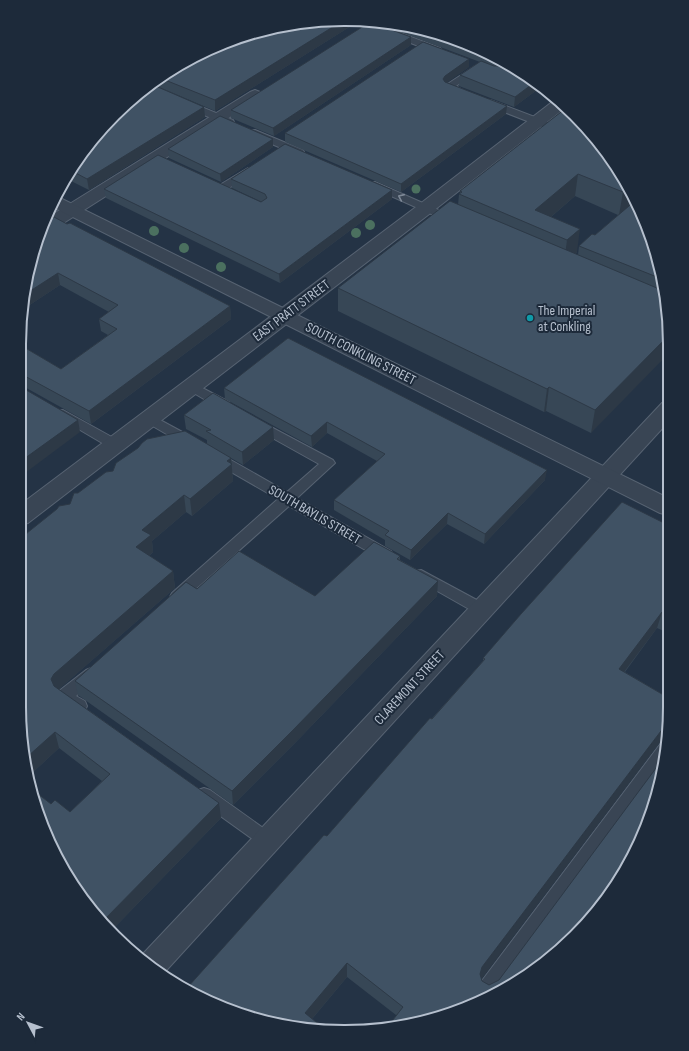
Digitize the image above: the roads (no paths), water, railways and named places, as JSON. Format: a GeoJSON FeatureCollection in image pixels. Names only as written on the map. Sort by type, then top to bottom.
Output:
{"type":"FeatureCollection","features":[{"type":"Feature","properties":{"kind":"street"},"geometry":{"type":"LineString","coordinates":[[50,224],[162,160],[218,118],[264,89]]}},
{"type":"Feature","properties":{"kind":"street","name":"EAST PRATT STREET"},"geometry":{"type":"LineString","coordinates":[[26,512],[426,208],[556,106]]}},
{"type":"Feature","properties":{"kind":"street","name":"SOUTH CONKLING STREET"},"geometry":{"type":"LineString","coordinates":[[59,203],[663,504]]}},
{"type":"Feature","properties":{"kind":"street","name":"CLAREMONT STREET"},"geometry":{"type":"LineString","coordinates":[[154,961],[663,414]]}},
{"type":"Feature","properties":{"kind":"lane"},"geometry":{"type":"LineString","coordinates":[[382,29],[418,47],[443,52]]}},
{"type":"Feature","properties":{"kind":"lane"},"geometry":{"type":"LineString","coordinates":[[469,95],[449,87],[478,66]]}},
{"type":"Feature","properties":{"kind":"lane"},"geometry":{"type":"LineString","coordinates":[[175,99],[306,156]]}},
{"type":"Feature","properties":{"kind":"lane"},"geometry":{"type":"LineString","coordinates":[[482,100],[557,129]]}},
{"type":"Feature","properties":{"kind":"lane"},"geometry":{"type":"LineString","coordinates":[[275,142],[288,133]]}},
{"type":"Feature","properties":{"kind":"lane"},"geometry":{"type":"LineString","coordinates":[[272,155],[285,146]]}},
{"type":"Feature","properties":{"kind":"lane"},"geometry":{"type":"LineString","coordinates":[[235,194],[219,186],[254,167]]}},
{"type":"Feature","properties":{"kind":"lane"},"geometry":{"type":"LineString","coordinates":[[363,181],[465,225]]}},
{"type":"Feature","properties":{"kind":"lane"},"geometry":{"type":"LineString","coordinates":[[165,608],[328,463],[191,386]]}},
{"type":"Feature","properties":{"kind":"lane"},"geometry":{"type":"LineString","coordinates":[[54,410],[114,444]]}},
{"type":"Feature","properties":{"kind":"lane","name":"SOUTH BAYLIS STREET"},"geometry":{"type":"LineString","coordinates":[[149,418],[398,562]]}},
{"type":"Feature","properties":{"kind":"lane"},"geometry":{"type":"LineString","coordinates":[[412,570],[481,609]]}},
{"type":"Feature","properties":{"kind":"lane"},"geometry":{"type":"LineString","coordinates":[[91,714],[65,696],[100,665]]}},
{"type":"Feature","properties":{"kind":"lane"},"geometry":{"type":"LineString","coordinates":[[488,988],[658,760]]}},
{"type":"Feature","properties":{"kind":"lane"},"geometry":{"type":"LineString","coordinates":[[193,787],[267,840]]}},
{"type":"Feature","properties":{"kind":"place","name":"The Imperial at Conkling"},"geometry":{"type":"Point","coordinates":[530,318]}}]}
